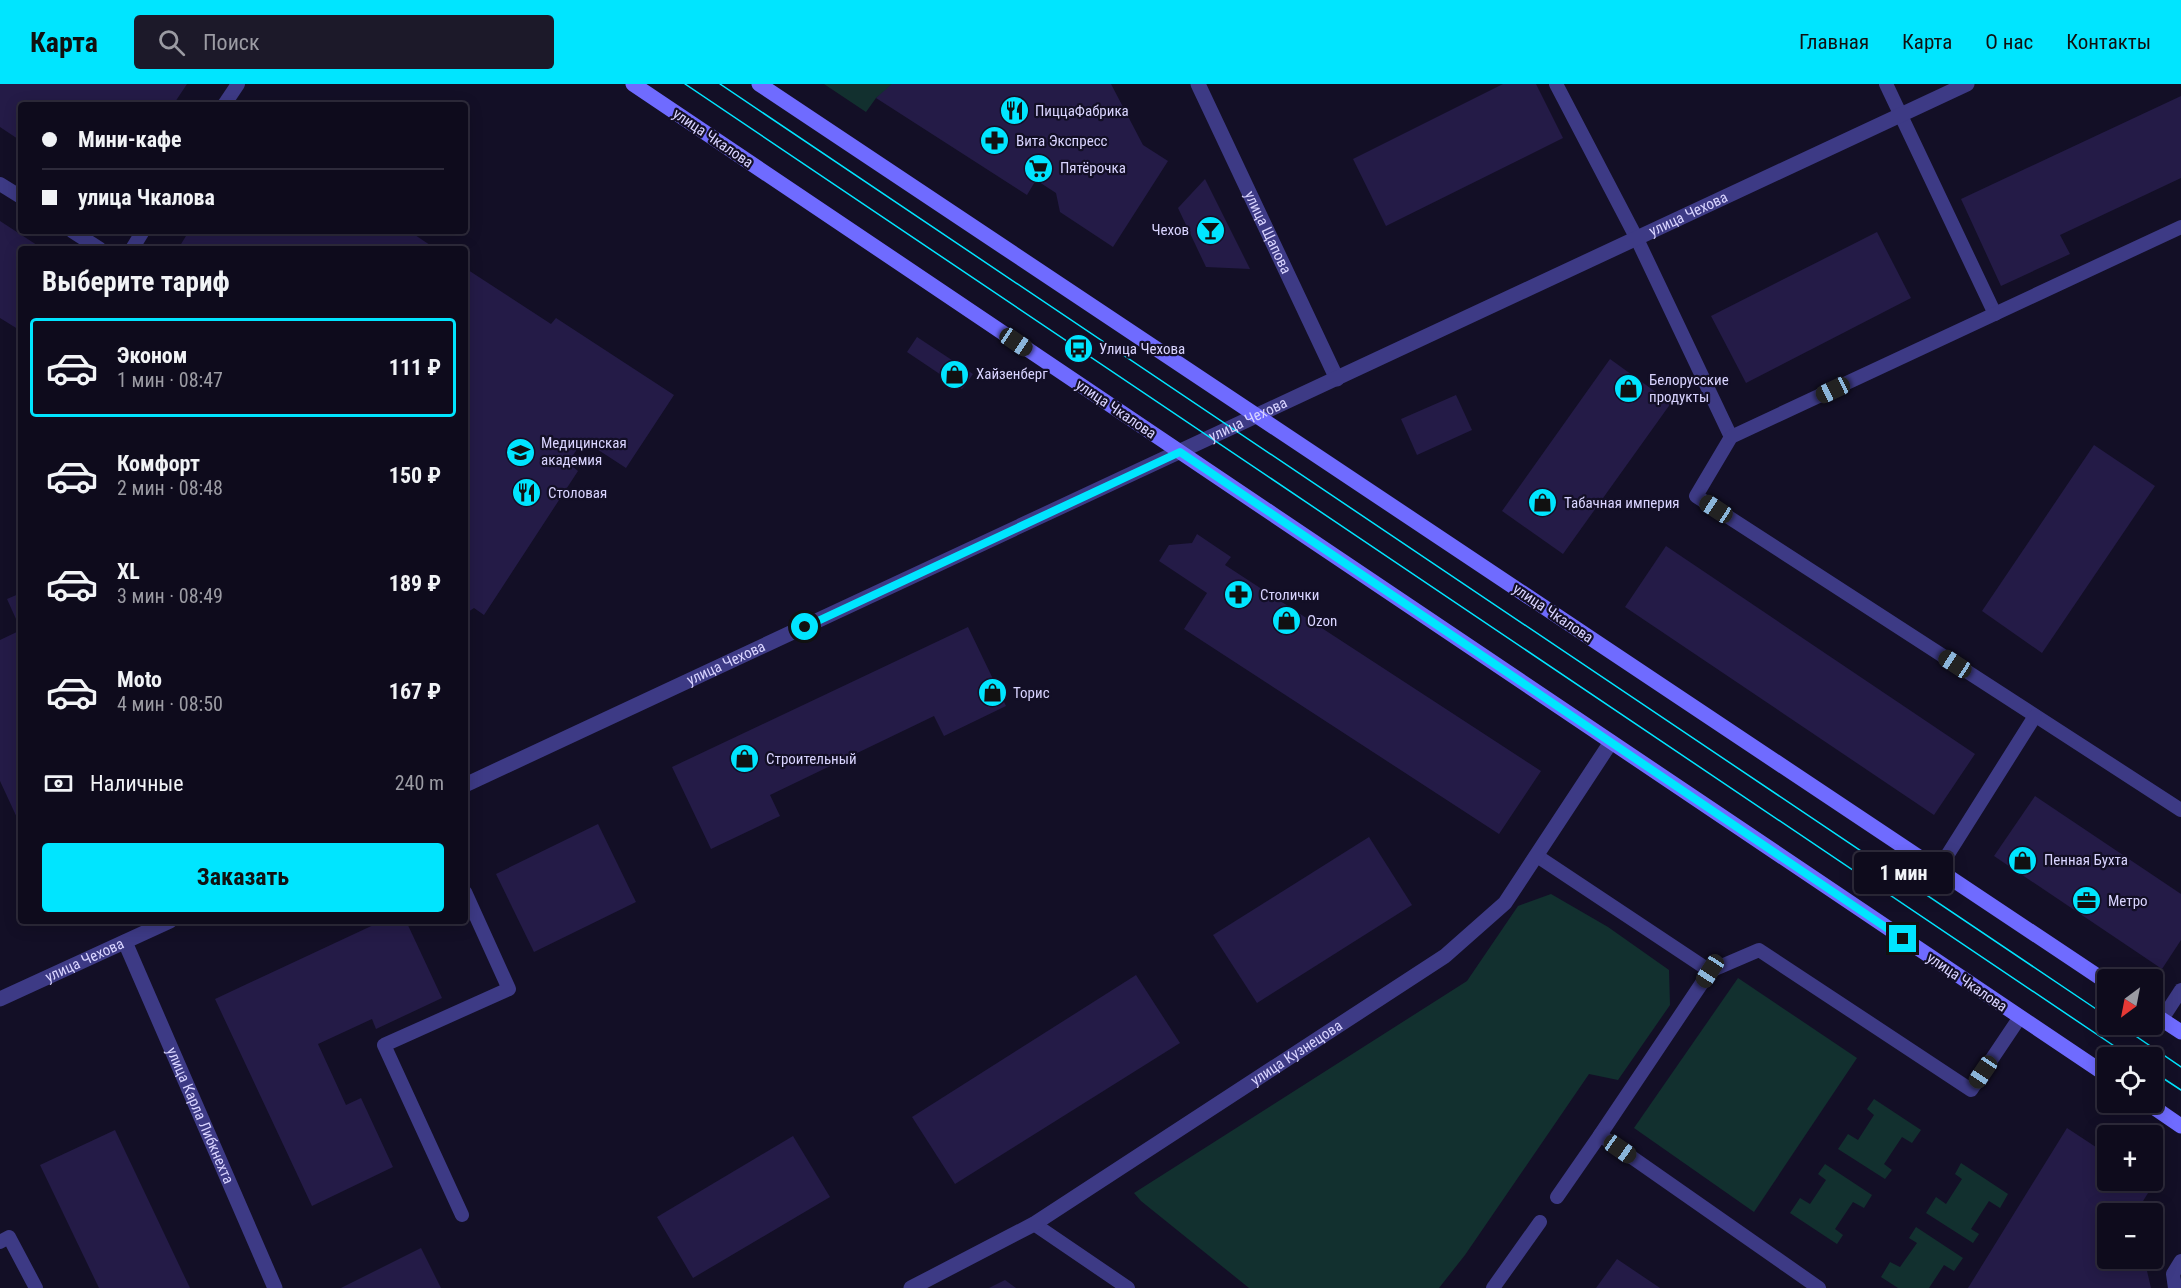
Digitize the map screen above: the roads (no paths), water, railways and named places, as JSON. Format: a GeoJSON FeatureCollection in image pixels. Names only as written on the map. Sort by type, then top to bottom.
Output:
{"type":"FeatureCollection","features":[{"type":"Feature","properties":{"kind":"main road","name":"улица Чкалова"},"geometry":{"type":"LineString","coordinates":[[633,84],[2097,1069]]}},
{"type":"Feature","properties":{"kind":"main road","name":"улица Чкалова"},"geometry":{"type":"LineString","coordinates":[[759,84],[2097,976]]}},
{"type":"Feature","properties":{"kind":"main road"},"geometry":{"type":"LineString","coordinates":[[2163,1020],[2181,1032]]}},
{"type":"Feature","properties":{"kind":"main road"},"geometry":{"type":"LineString","coordinates":[[2162,1113],[2181,1126]]}},
{"type":"Feature","properties":{"kind":"street","name":"улица Щапова"},"geometry":{"type":"LineString","coordinates":[[1197,84],[1337,379]]}},
{"type":"Feature","properties":{"kind":"street","name":"улица Чехова"},"geometry":{"type":"LineString","coordinates":[[468,784],[1967,84]]}},
{"type":"Feature","properties":{"kind":"street","name":"улица Кузнецова"},"geometry":{"type":"LineString","coordinates":[[911,1288],[1034,1224],[1445,956],[1505,903],[1611,742]]}},
{"type":"Feature","properties":{"kind":"street","name":"улица Чехова"},"geometry":{"type":"LineString","coordinates":[[0,999],[164,924]]}},
{"type":"Feature","properties":{"kind":"street","name":"улица Карла Либкнехта"},"geometry":{"type":"LineString","coordinates":[[125,942],[275,1288]]}},
{"type":"Feature","properties":{"kind":"lane"},"geometry":{"type":"LineString","coordinates":[[226,102],[238,84]]}},
{"type":"Feature","properties":{"kind":"lane"},"geometry":{"type":"LineString","coordinates":[[1556,84],[1637,239],[1731,437]]}},
{"type":"Feature","properties":{"kind":"lane"},"geometry":{"type":"LineString","coordinates":[[1886,84],[1995,314]]}},
{"type":"Feature","properties":{"kind":"lane"},"geometry":{"type":"LineString","coordinates":[[0,183],[18,195]]}},
{"type":"Feature","properties":{"kind":"lane"},"geometry":{"type":"LineString","coordinates":[[2181,227],[1731,437],[1696,496],[2181,810]]}},
{"type":"Feature","properties":{"kind":"lane"},"geometry":{"type":"LineString","coordinates":[[77,234],[95,246]]}},
{"type":"Feature","properties":{"kind":"lane"},"geometry":{"type":"LineString","coordinates":[[1938,870],[2035,716]]}},
{"type":"Feature","properties":{"kind":"lane"},"geometry":{"type":"LineString","coordinates":[[1538,856],[1710,971]]}},
{"type":"Feature","properties":{"kind":"lane"},"geometry":{"type":"LineString","coordinates":[[462,1215],[384,1046],[509,989],[468,899]]}},
{"type":"Feature","properties":{"kind":"lane"},"geometry":{"type":"LineString","coordinates":[[1557,1197],[1710,971],[1759,950],[1971,1090],[2020,1017]]}},
{"type":"Feature","properties":{"kind":"lane"},"geometry":{"type":"LineString","coordinates":[[2163,1010],[2181,990]]}},
{"type":"Feature","properties":{"kind":"lane"},"geometry":{"type":"LineString","coordinates":[[1600,1136],[1819,1288]]}},
{"type":"Feature","properties":{"kind":"lane"},"geometry":{"type":"LineString","coordinates":[[1493,1288],[1540,1222]]}},
{"type":"Feature","properties":{"kind":"lane"},"geometry":{"type":"LineString","coordinates":[[1034,1224],[1128,1288]]}},
{"type":"Feature","properties":{"kind":"lane"},"geometry":{"type":"LineString","coordinates":[[0,1242],[9,1237],[36,1288]]}},
{"type":"Feature","properties":{"kind":"lane"},"geometry":{"type":"LineString","coordinates":[[2175,1288],[2173,1274],[2181,1262]]}},
{"type":"Feature","properties":{"kind":"tram line"},"geometry":{"type":"LineString","coordinates":[[685,84],[2116,1047]]}},
{"type":"Feature","properties":{"kind":"tram line"},"geometry":{"type":"LineString","coordinates":[[720,84],[2097,1010]]}},
{"type":"Feature","properties":{"kind":"tram line"},"geometry":{"type":"LineString","coordinates":[[2134,1035],[2181,1067]]}},
{"type":"Feature","properties":{"kind":"tram line"},"geometry":{"type":"LineString","coordinates":[[2163,1078],[2181,1090]]}},
{"type":"Feature","properties":{"kind":"place","name":"ПиццаФабрика"},"geometry":{"type":"Point","coordinates":[1014,111]}},
{"type":"Feature","properties":{"kind":"place","name":"Вита Экспресс"},"geometry":{"type":"Point","coordinates":[995,141]}},
{"type":"Feature","properties":{"kind":"place","name":"Пятёрочка"},"geometry":{"type":"Point","coordinates":[1039,168]}},
{"type":"Feature","properties":{"kind":"place","name":"Чехов"},"geometry":{"type":"Point","coordinates":[1210,230]}},
{"type":"Feature","properties":{"kind":"place","name":"Улица Чехова"},"geometry":{"type":"Point","coordinates":[1078,349]}},
{"type":"Feature","properties":{"kind":"place","name":"Хайзенберг"},"geometry":{"type":"Point","coordinates":[955,374]}},
{"type":"Feature","properties":{"kind":"place","name":"Белорусские продукты"},"geometry":{"type":"Point","coordinates":[1628,389]}},
{"type":"Feature","properties":{"kind":"place","name":"Медицинская академия"},"geometry":{"type":"Point","coordinates":[520,452]}},
{"type":"Feature","properties":{"kind":"place","name":"Столовая"},"geometry":{"type":"Point","coordinates":[527,493]}},
{"type":"Feature","properties":{"kind":"place","name":"Табачная империя"},"geometry":{"type":"Point","coordinates":[1543,503]}},
{"type":"Feature","properties":{"kind":"place","name":"Столички"},"geometry":{"type":"Point","coordinates":[1239,595]}},
{"type":"Feature","properties":{"kind":"place","name":"Ozon"},"geometry":{"type":"Point","coordinates":[1286,621]}},
{"type":"Feature","properties":{"kind":"place","name":"Торис"},"geometry":{"type":"Point","coordinates":[992,693]}},
{"type":"Feature","properties":{"kind":"place","name":"Строительный"},"geometry":{"type":"Point","coordinates":[745,759]}},
{"type":"Feature","properties":{"kind":"place","name":"Пенная Бухта"},"geometry":{"type":"Point","coordinates":[2023,860]}},
{"type":"Feature","properties":{"kind":"place","name":"Метро"},"geometry":{"type":"Point","coordinates":[2087,901]}}]}
